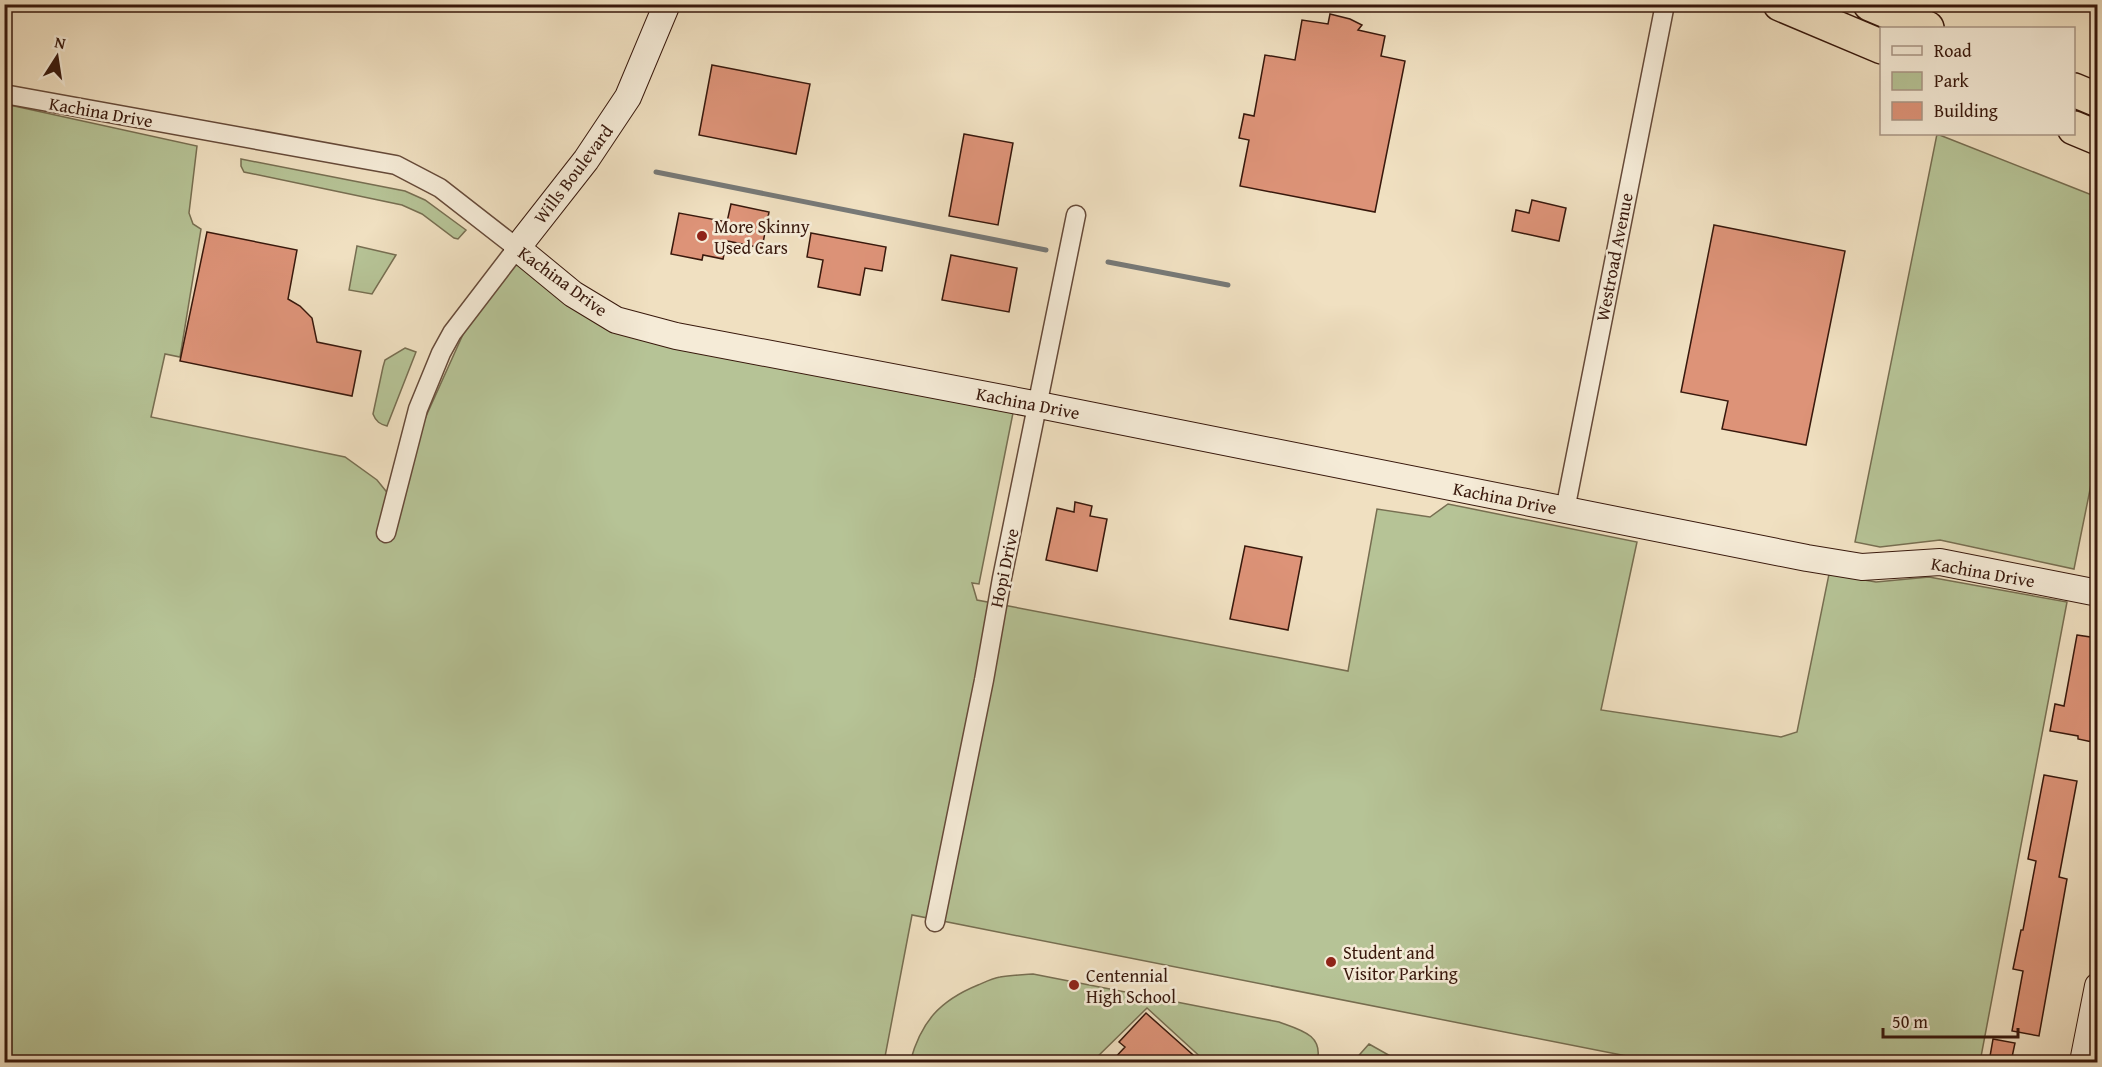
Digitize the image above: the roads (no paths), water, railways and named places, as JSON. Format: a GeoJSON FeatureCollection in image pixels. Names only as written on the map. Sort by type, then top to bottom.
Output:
{"type":"FeatureCollection","features":[{"type":"Feature","properties":{"kind":"highway"},"geometry":{"type":"LineString","coordinates":[[1780,4],[1880,47]]}},
{"type":"Feature","properties":{"kind":"highway"},"geometry":{"type":"LineString","coordinates":[[1870,4],[1925,27]]}},
{"type":"Feature","properties":{"kind":"highway"},"geometry":{"type":"LineString","coordinates":[[2075,91],[2097,100]]}},
{"type":"Feature","properties":{"kind":"highway"},"geometry":{"type":"LineString","coordinates":[[2075,129],[2097,138]]}},
{"type":"Feature","properties":{"kind":"street","name":"Wills Boulevard"},"geometry":{"type":"LineString","coordinates":[[386,533],[418,409],[441,353],[452,333],[586,160],[628,97],[667,4]]}},
{"type":"Feature","properties":{"kind":"street","name":"Westroad Avenue"},"geometry":{"type":"LineString","coordinates":[[1565,510],[1665,4]]}},
{"type":"Feature","properties":{"kind":"street","name":"Kachina Drive"},"geometry":{"type":"LineString","coordinates":[[4,94],[396,165],[440,188],[573,294],[616,320],[699,340],[1039,405],[1807,558],[1862,567],[1940,562],[2097,593]]}},
{"type":"Feature","properties":{"kind":"street","name":"Hopi Drive"},"geometry":{"type":"LineString","coordinates":[[935,922],[1076,215]]}},
{"type":"Feature","properties":{"kind":"street"},"geometry":{"type":"LineString","coordinates":[[2083,1062],[2097,986]]}},
{"type":"Feature","properties":{"kind":"waterway"},"geometry":{"type":"LineString","coordinates":[[656,172],[1046,250]]}},
{"type":"Feature","properties":{"kind":"waterway"},"geometry":{"type":"LineString","coordinates":[[1108,262],[1228,285]]}},
{"type":"Feature","properties":{"kind":"place","name":"More Skinny Used Cars"},"geometry":{"type":"Point","coordinates":[702,236]}},
{"type":"Feature","properties":{"kind":"place","name":"Student and Visitor Parking"},"geometry":{"type":"Point","coordinates":[1331,962]}},
{"type":"Feature","properties":{"kind":"place","name":"Centennial High School"},"geometry":{"type":"Point","coordinates":[1074,985]}}]}
